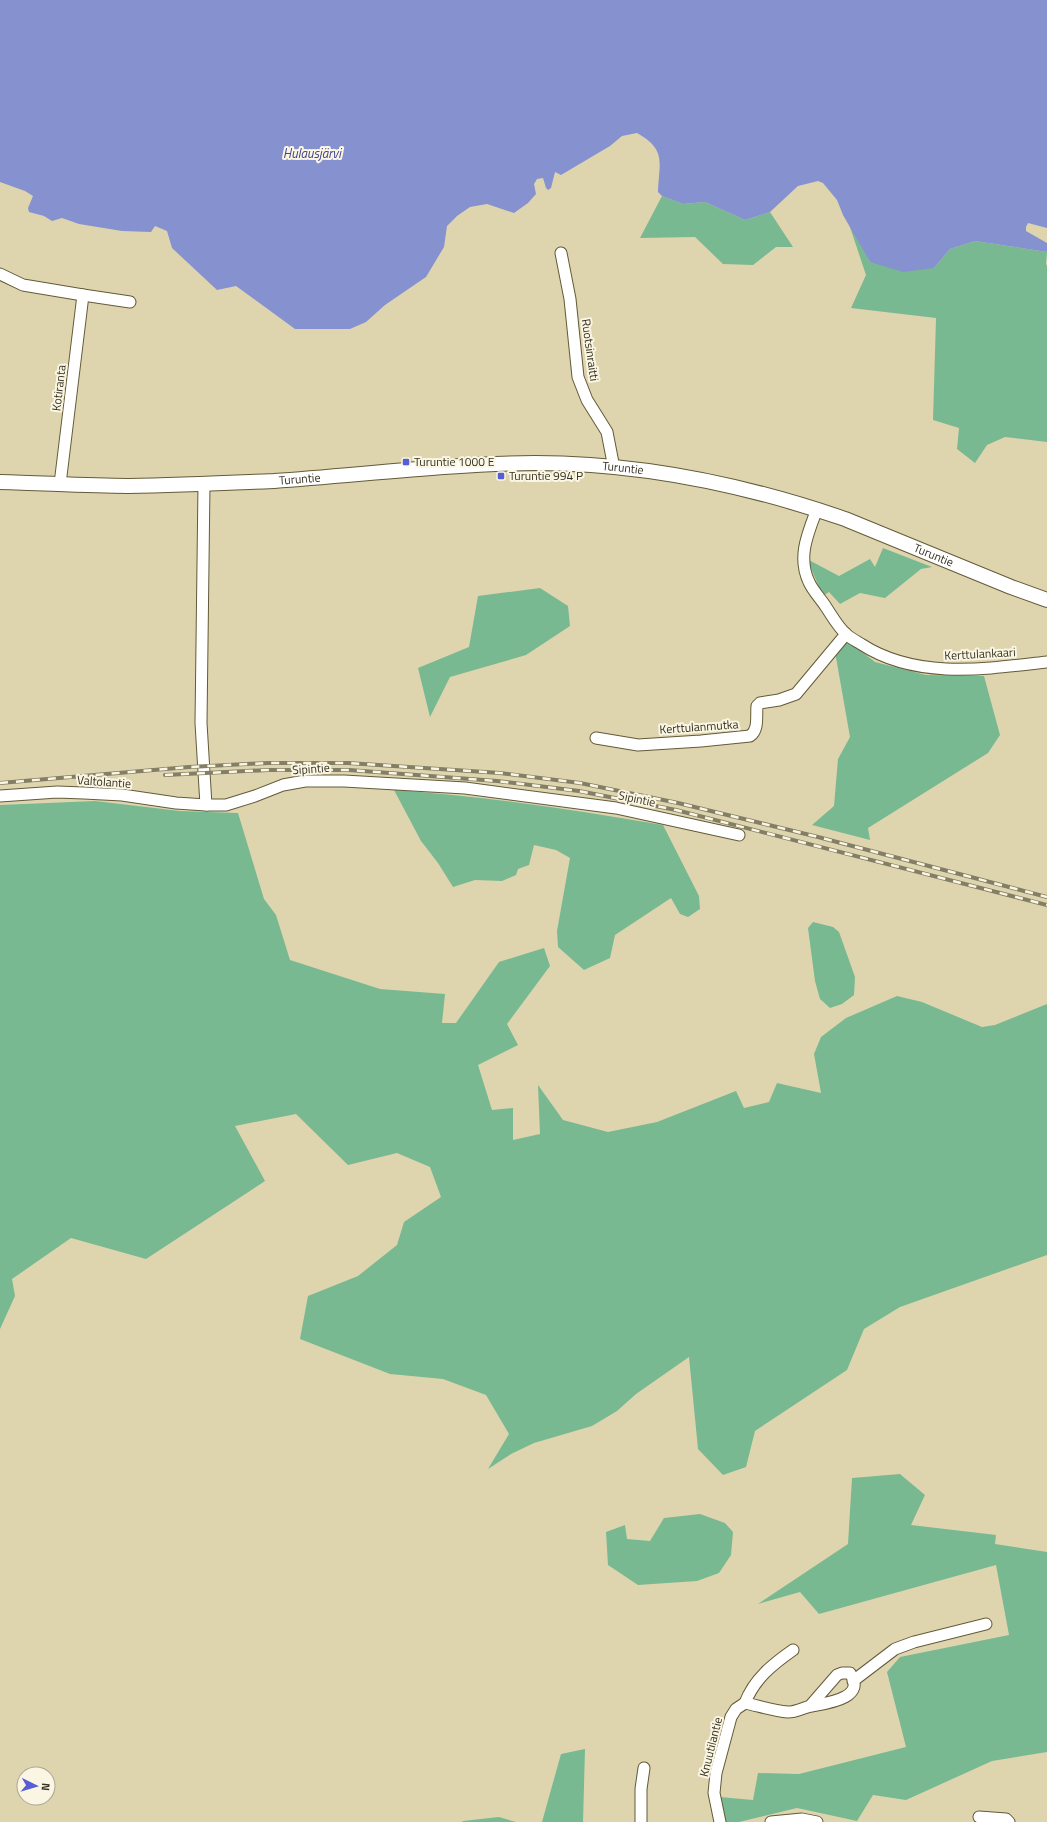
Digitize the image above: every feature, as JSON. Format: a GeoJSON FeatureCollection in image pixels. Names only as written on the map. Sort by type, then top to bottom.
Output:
{"type":"FeatureCollection","features":[{"type":"Feature","properties":{"kind":"main road","name":"Turuntie"},"geometry":{"type":"LineString","coordinates":[[0,482],[128,486],[272,481],[439,468],[521,464],[576,464],[614,468],[702,480],[737,487],[817,509],[1047,600]]}},
{"type":"Feature","properties":{"kind":"main road","name":"Turuntie"},"geometry":{"type":"LineString","coordinates":[[1011,587],[1047,610]]}},
{"type":"Feature","properties":{"kind":"street","name":"Ruotsinraitti"},"geometry":{"type":"LineString","coordinates":[[561,253],[570,298],[578,377],[587,400],[607,432],[614,468]]}},
{"type":"Feature","properties":{"kind":"street"},"geometry":{"type":"LineString","coordinates":[[0,274],[23,285],[130,302]]}},
{"type":"Feature","properties":{"kind":"street","name":"Kotiranta"},"geometry":{"type":"LineString","coordinates":[[60,484],[83,295]]}},
{"type":"Feature","properties":{"kind":"street"},"geometry":{"type":"LineString","coordinates":[[204,484],[201,723],[206,805]]}},
{"type":"Feature","properties":{"kind":"street","name":"Kerttulankaari"},"geometry":{"type":"LineString","coordinates":[[817,509],[806,538],[804,555],[804,569],[809,583],[846,634],[870,650],[891,659],[944,670],[978,670],[1047,662]]}},
{"type":"Feature","properties":{"kind":"street","name":"Kerttulanmutka"},"geometry":{"type":"LineString","coordinates":[[596,738],[638,745],[750,736],[754,733],[756,727],[756,706],[760,703],[779,700],[796,694],[846,634]]}},
{"type":"Feature","properties":{"kind":"street","name":"Sipintie"},"geometry":{"type":"LineString","coordinates":[[206,805],[226,805],[283,785],[305,780],[351,781],[465,788],[616,808],[739,835]]}},
{"type":"Feature","properties":{"kind":"street","name":"Valtolantie"},"geometry":{"type":"LineString","coordinates":[[0,796],[57,792],[84,793],[122,795],[176,803],[206,805]]}},
{"type":"Feature","properties":{"kind":"street"},"geometry":{"type":"LineString","coordinates":[[853,1681],[895,1649],[914,1642],[986,1624]]}},
{"type":"Feature","properties":{"kind":"street","name":"Knuutilantie"},"geometry":{"type":"LineString","coordinates":[[720,1822],[714,1793],[716,1773],[731,1717],[736,1709],[745,1703],[750,1691],[774,1663],[793,1650]]}},
{"type":"Feature","properties":{"kind":"street"},"geometry":{"type":"LineString","coordinates":[[745,1703],[789,1712],[798,1711],[810,1706],[848,1696],[853,1690],[853,1681],[850,1673],[842,1673],[837,1675],[810,1706]]}},
{"type":"Feature","properties":{"kind":"street"},"geometry":{"type":"LineString","coordinates":[[641,1822],[641,1789],[644,1768]]}},
{"type":"Feature","properties":{"kind":"street"},"geometry":{"type":"LineString","coordinates":[[979,1817],[1006,1819],[1009,1822]]}},
{"type":"Feature","properties":{"kind":"street"},"geometry":{"type":"LineString","coordinates":[[771,1822],[802,1819],[817,1822]]}},
{"type":"Feature","properties":{"kind":"green space"},"geometry":{"type":"Polygon","coordinates":[[[662,196],[683,204],[705,202],[745,220],[770,212],[793,247],[776,247],[753,265],[723,264],[695,237],[640,238],[662,196]]]}},
{"type":"Feature","properties":{"kind":"green space"},"geometry":{"type":"Polygon","coordinates":[[[849,224],[870,262],[934,268],[950,249],[975,241],[1047,252],[1047,442],[1005,437],[987,445],[975,463],[957,449],[959,428],[933,420],[936,318],[851,308],[866,275],[849,224]]]}},
{"type":"Feature","properties":{"kind":"green space"},"geometry":{"type":"Polygon","coordinates":[[[883,548],[932,567],[921,569],[885,598],[860,593],[840,604],[829,592],[823,596],[807,559],[839,576],[870,559],[875,567],[883,548]]]}},
{"type":"Feature","properties":{"kind":"green space"},"geometry":{"type":"Polygon","coordinates":[[[540,588],[568,606],[570,626],[526,655],[450,677],[430,717],[418,668],[469,647],[478,596],[540,588]]]}},
{"type":"Feature","properties":{"kind":"green space"},"geometry":{"type":"Polygon","coordinates":[[[840,635],[875,662],[926,675],[984,676],[1000,735],[988,753],[868,828],[870,840],[812,825],[834,806],[838,759],[850,737],[834,646],[840,635]]]}},
{"type":"Feature","properties":{"kind":"green space"},"geometry":{"type":"Polygon","coordinates":[[[394,790],[495,800],[663,825],[699,896],[700,909],[688,917],[680,914],[671,898],[615,935],[610,958],[584,970],[558,947],[557,931],[570,858],[556,850],[534,845],[529,865],[518,869],[516,875],[502,881],[475,880],[453,887],[438,863],[421,841],[394,790]]]}},
{"type":"Feature","properties":{"kind":"green space"},"geometry":{"type":"Polygon","coordinates":[[[95,801],[180,811],[238,813],[264,899],[276,915],[290,960],[380,989],[445,994],[442,1023],[456,1023],[499,962],[544,948],[550,966],[507,1024],[518,1045],[478,1065],[492,1110],[513,1108],[513,1140],[540,1134],[538,1085],[563,1120],[608,1132],[657,1122],[736,1091],[744,1108],[769,1102],[777,1083],[821,1093],[814,1054],[821,1037],[846,1018],[897,996],[922,1002],[982,1027],[995,1025],[1047,1004],[1047,1255],[900,1307],[864,1329],[847,1370],[755,1431],[746,1467],[723,1475],[698,1449],[689,1357],[636,1394],[617,1411],[592,1426],[534,1443],[511,1454],[488,1469],[509,1434],[486,1395],[443,1379],[390,1374],[300,1339],[308,1296],[358,1276],[397,1245],[404,1222],[441,1197],[430,1167],[397,1153],[348,1165],[296,1114],[235,1126],[265,1181],[146,1259],[71,1238],[12,1279],[15,1296],[0,1329],[0,805],[95,801]]]}},
{"type":"Feature","properties":{"kind":"green space"},"geometry":{"type":"Polygon","coordinates":[[[813,922],[833,927],[839,932],[855,977],[854,995],[842,1004],[830,1008],[820,999],[815,981],[808,928],[813,922]]]}},
{"type":"Feature","properties":{"kind":"green space"},"geometry":{"type":"Polygon","coordinates":[[[900,1474],[925,1495],[911,1525],[996,1535],[995,1544],[1047,1552],[1047,1752],[992,1761],[906,1800],[873,1795],[857,1821],[797,1808],[739,1822],[726,1822],[720,1797],[753,1800],[758,1773],[799,1774],[906,1747],[887,1672],[900,1657],[1009,1635],[996,1565],[819,1614],[800,1592],[758,1604],[848,1544],[852,1478],[900,1474]]]}},
{"type":"Feature","properties":{"kind":"green space"},"geometry":{"type":"Polygon","coordinates":[[[700,1514],[725,1523],[733,1532],[731,1555],[719,1573],[697,1581],[638,1585],[608,1565],[606,1532],[625,1525],[627,1539],[650,1541],[664,1518],[700,1514]]]}},
{"type":"Feature","properties":{"kind":"green space"},"geometry":{"type":"Polygon","coordinates":[[[585,1749],[583,1822],[542,1822],[561,1754],[585,1749]]]}},
{"type":"Feature","properties":{"kind":"green space"},"geometry":{"type":"Polygon","coordinates":[[[499,1817],[516,1822],[462,1822],[463,1821],[499,1817]]]}},
{"type":"Feature","properties":{"kind":"water","name":"Hulausjärvi"},"geometry":{"type":"Polygon","coordinates":[[[0,0],[1047,0],[1047,228],[1028,223],[1026,231],[1047,243],[1047,252],[975,241],[950,249],[934,268],[903,272],[870,262],[843,215],[837,200],[823,183],[818,181],[798,186],[770,212],[745,220],[705,202],[683,204],[662,196],[658,192],[660,165],[657,151],[647,139],[637,133],[622,136],[610,146],[561,175],[555,172],[551,188],[548,190],[543,178],[537,179],[534,184],[536,194],[528,203],[514,213],[487,204],[470,207],[457,216],[447,226],[444,247],[426,277],[385,305],[366,322],[350,329],[295,329],[236,286],[217,290],[172,248],[167,231],[155,226],[151,232],[122,231],[79,224],[62,218],[52,221],[44,216],[29,212],[28,208],[33,196],[25,191],[0,182],[0,0]]]}},
{"type":"Feature","properties":{"kind":"railway"},"geometry":{"type":"LineString","coordinates":[[0,783],[189,767],[268,763],[348,763],[500,773],[580,783],[678,803],[818,837],[1047,897]]}},
{"type":"Feature","properties":{"kind":"railway"},"geometry":{"type":"LineString","coordinates":[[165,775],[268,770],[349,770],[497,781],[579,791],[676,810],[1047,905]]}},
{"type":"Feature","properties":{"kind":"place","name":"Turuntie 1000 E"},"geometry":{"type":"Point","coordinates":[406,462]}},
{"type":"Feature","properties":{"kind":"place","name":"Turuntie 994 P"},"geometry":{"type":"Point","coordinates":[501,476]}}]}
